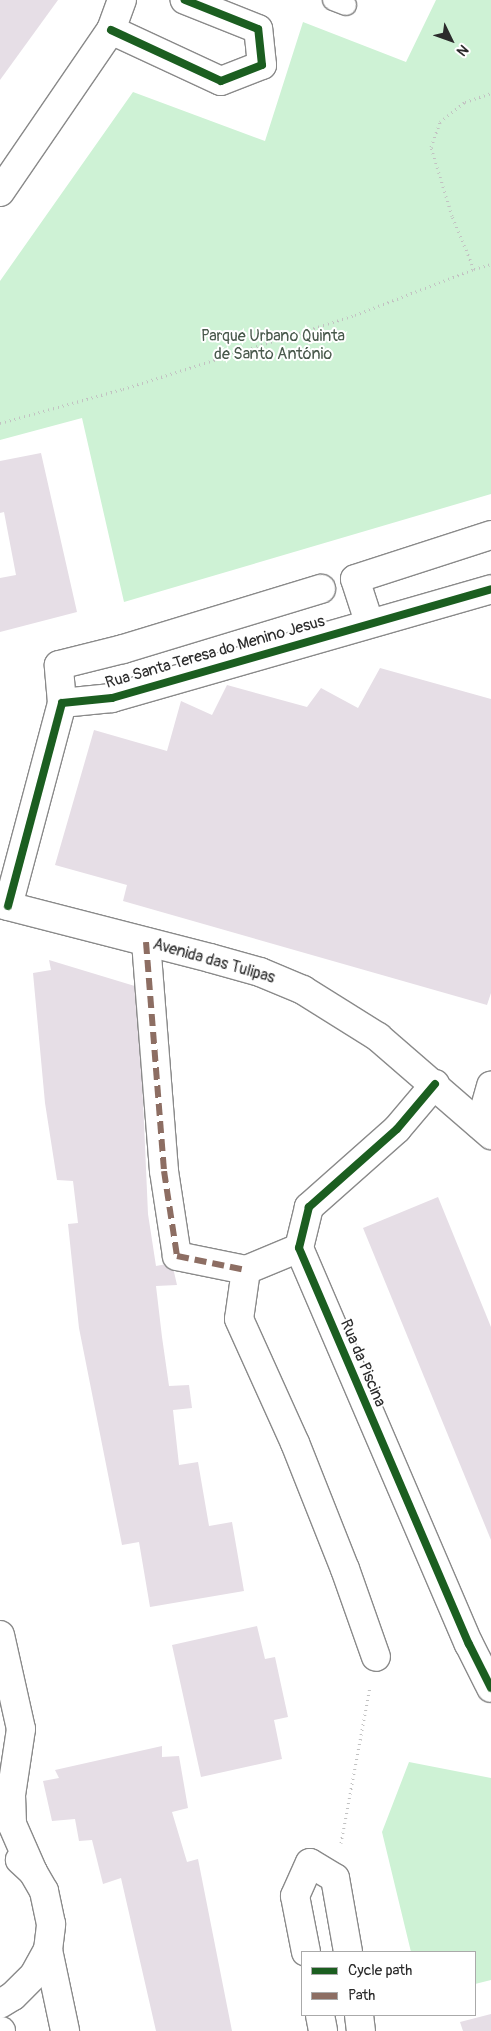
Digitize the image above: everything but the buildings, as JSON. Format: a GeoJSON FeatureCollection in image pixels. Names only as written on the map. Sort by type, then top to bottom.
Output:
{"type":"FeatureCollection","features":[{"type":"Feature","properties":{"kind":"street"},"geometry":{"type":"LineString","coordinates":[[0,192],[111,30],[122,0]]}},
{"type":"Feature","properties":{"kind":"street"},"geometry":{"type":"LineString","coordinates":[[111,30],[221,81],[262,65],[258,29],[186,0]]}},
{"type":"Feature","properties":{"kind":"street"},"geometry":{"type":"LineString","coordinates":[[369,622],[355,579],[491,535]]}},
{"type":"Feature","properties":{"kind":"street","name":"Rua Santa Teresa do Menino Jesus"},"geometry":{"type":"LineString","coordinates":[[3,907],[62,703],[59,665],[123,649],[321,589]]}},
{"type":"Feature","properties":{"kind":"street","name":"Rua Santa Teresa do Menino Jesus"},"geometry":{"type":"LineString","coordinates":[[62,703],[112,698],[369,622],[491,590]]}},
{"type":"Feature","properties":{"kind":"street","name":"Avenida das Tulipas"},"geometry":{"type":"LineString","coordinates":[[3,907],[260,972],[303,990],[378,1037],[435,1084],[485,1130]]}},
{"type":"Feature","properties":{"kind":"street"},"geometry":{"type":"LineString","coordinates":[[146,942],[164,1162],[177,1256],[246,1270],[299,1248],[310,1207],[397,1129],[435,1084]]}},
{"type":"Feature","properties":{"kind":"street"},"geometry":{"type":"LineString","coordinates":[[485,1130],[491,1086]]}},
{"type":"Feature","properties":{"kind":"street","name":"Rua da Piscina"},"geometry":{"type":"LineString","coordinates":[[299,1248],[469,1644],[491,1688]]}},
{"type":"Feature","properties":{"kind":"street"},"geometry":{"type":"LineString","coordinates":[[246,1270],[239,1319],[294,1443],[345,1570],[376,1657]]}},
{"type":"Feature","properties":{"kind":"street"},"geometry":{"type":"LineString","coordinates":[[0,1635],[20,1728],[10,1795],[12,1824],[33,1872],[44,1891],[50,1924],[48,1950],[65,2031]]}},
{"type":"Feature","properties":{"kind":"street"},"geometry":{"type":"LineString","coordinates":[[0,1847],[9,1850],[33,1872]]}},
{"type":"Feature","properties":{"kind":"street"},"geometry":{"type":"LineString","coordinates":[[306,1951],[295,1896],[310,1863],[335,1878],[348,1951]]}},
{"type":"Feature","properties":{"kind":"street"},"geometry":{"type":"LineString","coordinates":[[0,2004],[13,1996],[34,1975],[48,1950]]}},
{"type":"Feature","properties":{"kind":"street"},"geometry":{"type":"LineString","coordinates":[[320,2016],[323,2031]]}},
{"type":"Feature","properties":{"kind":"street"},"geometry":{"type":"LineString","coordinates":[[359,2016],[361,2031]]}},
{"type":"Feature","properties":{"kind":"path"},"geometry":{"type":"LineString","coordinates":[[474,269],[452,216],[431,147],[440,122],[465,102],[491,93]]}},
{"type":"Feature","properties":{"kind":"path"},"geometry":{"type":"LineString","coordinates":[[0,423],[123,389],[355,315],[491,264]]}},
{"type":"Feature","properties":{"kind":"path"},"geometry":{"type":"LineString","coordinates":[[335,1878],[376,1657]]}},
{"type":"Feature","properties":{"kind":"green space","name":"Parque Urbano Quinta de Santo António"},"geometry":{"type":"Polygon","coordinates":[[[436,0],[491,0],[491,494],[124,602],[82,418],[0,440],[0,281],[133,92],[265,141],[303,22],[406,62],[436,0]]]}},
{"type":"Feature","properties":{"kind":"green space"},"geometry":{"type":"Polygon","coordinates":[[[409,1762],[491,1778],[491,1980],[476,1984],[476,1951],[411,1951],[382,1832],[409,1762]]]}},
{"type":"Feature","properties":{"kind":"marked path"},"geometry":{"type":"LineString","coordinates":[[146,942],[164,1171],[177,1256],[246,1270]]}},
{"type":"Feature","properties":{"kind":"cycle path"},"geometry":{"type":"LineString","coordinates":[[111,30],[221,81],[262,65],[258,29],[185,0]]}},
{"type":"Feature","properties":{"kind":"cycle path"},"geometry":{"type":"LineString","coordinates":[[8,906],[62,703],[112,698],[491,589]]}},
{"type":"Feature","properties":{"kind":"cycle path"},"geometry":{"type":"LineString","coordinates":[[435,1084],[397,1129],[309,1207],[299,1248],[469,1644],[491,1688]]}}]}
